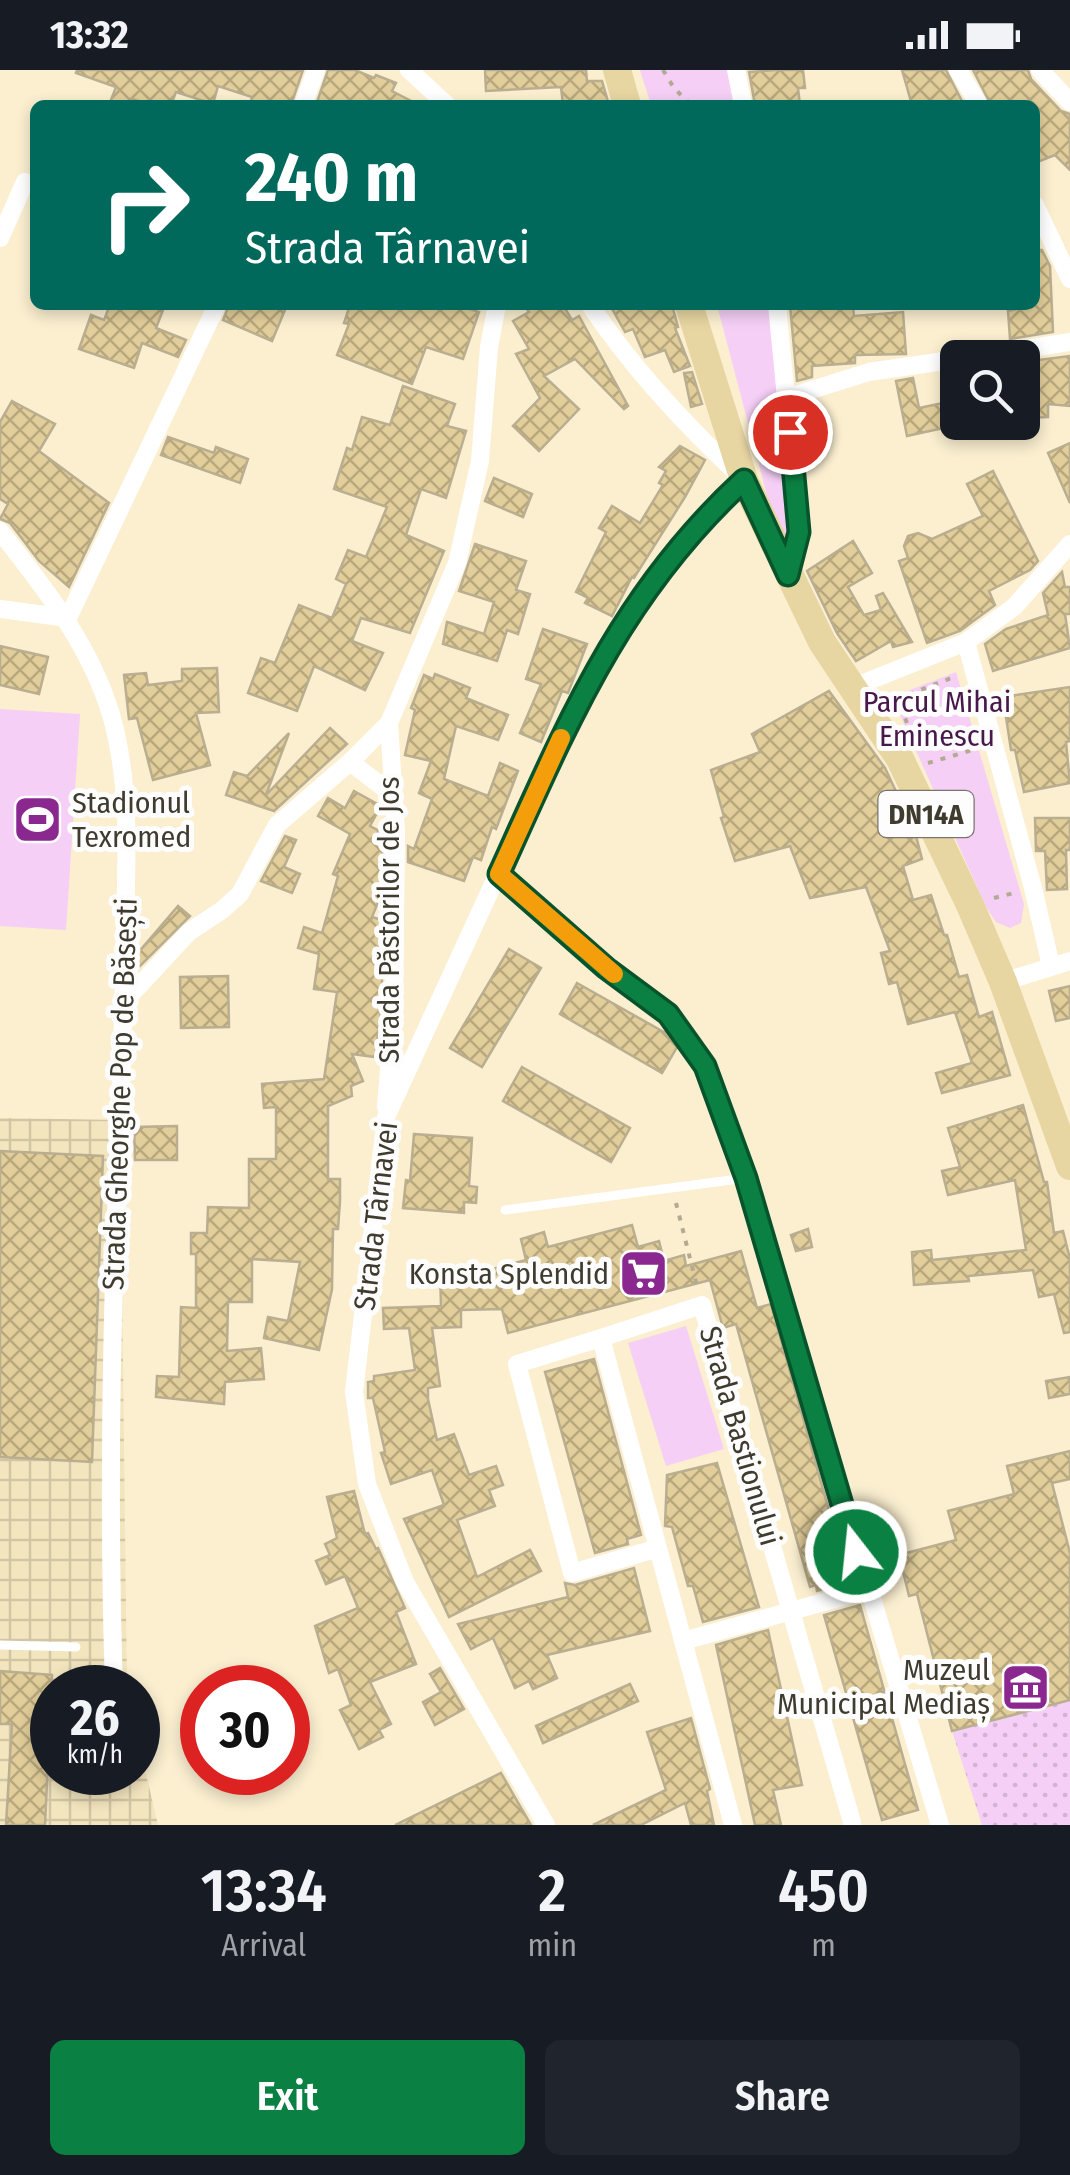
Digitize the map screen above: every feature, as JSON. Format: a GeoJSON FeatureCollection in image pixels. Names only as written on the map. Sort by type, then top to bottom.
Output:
{"type":"FeatureCollection","features":[{"type":"Feature","properties":{"kind":"main road"},"geometry":{"type":"LineString","coordinates":[[616,70],[626,100]]}},
{"type":"Feature","properties":{"kind":"main road","name":"DN14A"},"geometry":{"type":"LineString","coordinates":[[692,310],[741,470],[822,642],[900,759],[970,905],[1004,982],[1070,1166]]}},
{"type":"Feature","properties":{"kind":"street"},"geometry":{"type":"LineString","coordinates":[[304,100],[316,70]]}},
{"type":"Feature","properties":{"kind":"street"},"geometry":{"type":"LineString","coordinates":[[410,70],[442,100]]}},
{"type":"Feature","properties":{"kind":"street"},"geometry":{"type":"LineString","coordinates":[[736,70],[741,100]]}},
{"type":"Feature","properties":{"kind":"street"},"geometry":{"type":"LineString","coordinates":[[958,70],[976,100]]}},
{"type":"Feature","properties":{"kind":"street"},"geometry":{"type":"LineString","coordinates":[[1040,70],[1070,102]]}},
{"type":"Feature","properties":{"kind":"street"},"geometry":{"type":"LineString","coordinates":[[0,238],[24,182]]}},
{"type":"Feature","properties":{"kind":"street"},"geometry":{"type":"LineString","coordinates":[[1040,216],[1070,279]]}},
{"type":"Feature","properties":{"kind":"street"},"geometry":{"type":"LineString","coordinates":[[0,608],[68,618],[215,310]]}},
{"type":"Feature","properties":{"kind":"street","name":"Strada Păstorilor de Jos"},"geometry":{"type":"LineString","coordinates":[[124,1002],[189,932],[240,894],[277,825],[350,762],[388,723],[458,563],[480,461],[489,346],[496,310]]}},
{"type":"Feature","properties":{"kind":"street"},"geometry":{"type":"LineString","coordinates":[[594,310],[710,447],[741,470]]}},
{"type":"Feature","properties":{"kind":"street"},"geometry":{"type":"LineString","coordinates":[[777,310],[799,532],[788,575]]}},
{"type":"Feature","properties":{"kind":"street"},"geometry":{"type":"LineString","coordinates":[[1040,347],[1070,342]]}},
{"type":"Feature","properties":{"kind":"street"},"geometry":{"type":"LineString","coordinates":[[786,398],[868,372],[940,362]]}},
{"type":"Feature","properties":{"kind":"street","name":"Strada Târnavei"},"geometry":{"type":"LineString","coordinates":[[546,1825],[406,1582],[367,1484],[354,1392],[386,1118],[552,756],[619,627],[741,470]]}},
{"type":"Feature","properties":{"kind":"street","name":"Strada Gheorghe Pop de Băsești"},"geometry":{"type":"LineString","coordinates":[[0,531],[68,618],[93,668],[122,760],[126,866],[114,1261],[110,1560],[113,1665]]}},
{"type":"Feature","properties":{"kind":"street"},"geometry":{"type":"LineString","coordinates":[[851,688],[966,642],[1014,607],[1070,544]]}},
{"type":"Feature","properties":{"kind":"street"},"geometry":{"type":"LineString","coordinates":[[966,642],[1033,888],[1061,964],[1004,982]]}},
{"type":"Feature","properties":{"kind":"street","name":"Strada Păstorilor de Jos"},"geometry":{"type":"LineString","coordinates":[[386,1118],[394,1005],[396,832],[388,723]]}},
{"type":"Feature","properties":{"kind":"street"},"geometry":{"type":"LineString","coordinates":[[350,762],[392,794]]}},
{"type":"Feature","properties":{"kind":"street"},"geometry":{"type":"LineString","coordinates":[[499,874],[606,968],[668,1014],[705,1066],[746,1178],[940,1825]]}},
{"type":"Feature","properties":{"kind":"street","name":"Strada Bastionului"},"geometry":{"type":"LineString","coordinates":[[656,1549],[572,1573],[517,1364],[702,1305],[852,1822]]}},
{"type":"Feature","properties":{"kind":"street"},"geometry":{"type":"LineString","coordinates":[[601,1338],[733,1825]]}},
{"type":"Feature","properties":{"kind":"street"},"geometry":{"type":"LineString","coordinates":[[683,1641],[867,1590]]}},
{"type":"Feature","properties":{"kind":"lane"},"geometry":{"type":"LineString","coordinates":[[505,1210],[746,1178]]}},
{"type":"Feature","properties":{"kind":"lane"},"geometry":{"type":"LineString","coordinates":[[0,1644],[76,1647]]}},
{"type":"Feature","properties":{"kind":"path"},"geometry":{"type":"LineString","coordinates":[[663,70],[686,100]]}},
{"type":"Feature","properties":{"kind":"path"},"geometry":{"type":"LineString","coordinates":[[741,470],[786,398]]}},
{"type":"Feature","properties":{"kind":"path"},"geometry":{"type":"LineString","coordinates":[[910,728],[895,699],[954,677],[957,687]]}},
{"type":"Feature","properties":{"kind":"path"},"geometry":{"type":"LineString","coordinates":[[932,777],[926,764],[976,749],[980,763]]}},
{"type":"Feature","properties":{"kind":"path"},"geometry":{"type":"LineString","coordinates":[[970,905],[1033,888]]}},
{"type":"Feature","properties":{"kind":"path"},"geometry":{"type":"LineString","coordinates":[[672,1188],[702,1305]]}},
{"type":"Feature","properties":{"kind":"shaded area"},"geometry":{"type":"Polygon","coordinates":[[[0,1118],[120,1120],[127,1665],[30,1665],[30,1795],[151,1795],[158,1825],[0,1825],[0,1118]]]}},
{"type":"Feature","properties":{"kind":"green space"},"geometry":{"type":"Polygon","coordinates":[[[640,70],[736,70],[742,100],[649,100],[640,70]]]}},
{"type":"Feature","properties":{"kind":"green space"},"geometry":{"type":"Polygon","coordinates":[[[718,310],[777,310],[799,532],[788,575],[718,310]]]}},
{"type":"Feature","properties":{"kind":"green space","name":"Parcul Mihai Eminescu"},"geometry":{"type":"Polygon","coordinates":[[[956,672],[1024,904],[1021,923],[1010,928],[996,922],[986,907],[892,697],[956,672]]]}},
{"type":"Feature","properties":{"kind":"green space","name":"Stadionul Texromed"},"geometry":{"type":"Polygon","coordinates":[[[0,709],[80,714],[66,930],[0,926],[0,709]]]}},
{"type":"Feature","properties":{"kind":"green space"},"geometry":{"type":"Polygon","coordinates":[[[686,1326],[724,1449],[666,1466],[628,1343],[686,1326]]]}},
{"type":"Feature","properties":{"kind":"green space"},"geometry":{"type":"Polygon","coordinates":[[[1070,1700],[1070,1825],[982,1825],[952,1731],[1070,1700]]]}},
{"type":"Feature","properties":{"kind":"building"},"geometry":{"type":"Polygon","coordinates":[[[303,70],[293,100],[251,100],[252,97],[218,86],[214,100],[176,92],[173,100],[111,100],[116,87],[76,73],[303,70]]]}},
{"type":"Feature","properties":{"kind":"building"},"geometry":{"type":"Polygon","coordinates":[[[328,70],[355,70],[396,83],[392,91],[409,100],[318,100],[328,70]]]}},
{"type":"Feature","properties":{"kind":"building"},"geometry":{"type":"Polygon","coordinates":[[[485,70],[586,70],[587,81],[602,81],[608,100],[562,100],[561,87],[486,91],[485,70]]]}},
{"type":"Feature","properties":{"kind":"building"},"geometry":{"type":"Polygon","coordinates":[[[803,70],[805,88],[798,88],[799,100],[754,100],[749,72],[803,70]]]}},
{"type":"Feature","properties":{"kind":"building"},"geometry":{"type":"Polygon","coordinates":[[[902,70],[946,70],[961,100],[911,100],[902,70]]]}},
{"type":"Feature","properties":{"kind":"building"},"geometry":{"type":"Polygon","coordinates":[[[973,70],[1028,70],[1031,79],[1061,111],[1070,114],[1070,170],[1055,155],[1040,161],[1040,100],[988,100],[973,70]]]}},
{"type":"Feature","properties":{"kind":"building"},"geometry":{"type":"Polygon","coordinates":[[[1042,250],[1050,266],[1053,332],[1010,339],[1008,311],[1040,310],[1042,250]]]}},
{"type":"Feature","properties":{"kind":"building"},"geometry":{"type":"Polygon","coordinates":[[[108,310],[163,310],[156,328],[186,340],[178,357],[142,343],[134,368],[79,349],[91,315],[104,320],[108,310]]]}},
{"type":"Feature","properties":{"kind":"building"},"geometry":{"type":"Polygon","coordinates":[[[227,310],[285,310],[272,341],[223,320],[227,310]]]}},
{"type":"Feature","properties":{"kind":"building"},"geometry":{"type":"Polygon","coordinates":[[[348,310],[479,312],[463,359],[426,347],[412,384],[337,355],[349,324],[344,323],[348,310]]]}},
{"type":"Feature","properties":{"kind":"building"},"geometry":{"type":"Polygon","coordinates":[[[566,310],[572,320],[579,316],[628,406],[624,409],[575,359],[544,376],[579,409],[539,451],[513,426],[540,398],[516,354],[529,349],[513,321],[529,312],[566,310]]]}},
{"type":"Feature","properties":{"kind":"building"},"geometry":{"type":"Polygon","coordinates":[[[613,310],[673,310],[678,327],[675,328],[690,366],[674,372],[665,350],[645,357],[633,329],[625,332],[613,310]]]}},
{"type":"Feature","properties":{"kind":"building"},"geometry":{"type":"Polygon","coordinates":[[[790,310],[853,310],[854,316],[903,312],[906,354],[855,355],[855,363],[812,366],[812,377],[797,381],[790,310]]]}},
{"type":"Feature","properties":{"kind":"building"},"geometry":{"type":"Polygon","coordinates":[[[1070,356],[1070,406],[1048,404],[1048,417],[1040,417],[1040,360],[1070,356]]]}},
{"type":"Feature","properties":{"kind":"building"},"geometry":{"type":"Polygon","coordinates":[[[692,372],[702,404],[691,407],[684,373],[692,372]]]}},
{"type":"Feature","properties":{"kind":"building"},"geometry":{"type":"Polygon","coordinates":[[[913,378],[919,408],[940,404],[940,429],[907,436],[896,381],[913,378]]]}},
{"type":"Feature","properties":{"kind":"building"},"geometry":{"type":"Polygon","coordinates":[[[403,386],[455,404],[447,426],[466,431],[446,498],[421,489],[406,535],[444,551],[410,633],[361,618],[352,641],[383,653],[365,690],[314,666],[297,711],[248,693],[261,658],[275,663],[299,605],[332,618],[346,584],[336,579],[348,550],[366,557],[387,507],[334,489],[362,417],[390,425],[403,386]]]}},
{"type":"Feature","properties":{"kind":"building"},"geometry":{"type":"Polygon","coordinates":[[[12,401],[55,424],[39,451],[109,503],[69,587],[39,561],[10,523],[0,519],[8,504],[0,499],[0,422],[12,401]]]}},
{"type":"Feature","properties":{"kind":"building"},"geometry":{"type":"Polygon","coordinates":[[[168,437],[214,453],[216,447],[248,459],[240,483],[161,455],[168,437]]]}},
{"type":"Feature","properties":{"kind":"building"},"geometry":{"type":"Polygon","coordinates":[[[1070,443],[1070,503],[1048,453],[1070,443]]]}},
{"type":"Feature","properties":{"kind":"building"},"geometry":{"type":"Polygon","coordinates":[[[680,446],[705,460],[685,497],[632,577],[612,616],[585,603],[588,598],[576,592],[606,532],[599,528],[612,506],[640,523],[663,485],[659,483],[666,471],[659,467],[680,446]]]}},
{"type":"Feature","properties":{"kind":"building"},"geometry":{"type":"Polygon","coordinates":[[[993,471],[1038,561],[1030,570],[989,591],[995,605],[960,631],[927,643],[899,561],[908,558],[904,546],[908,536],[918,533],[932,539],[983,516],[967,484],[993,471]]]}},
{"type":"Feature","properties":{"kind":"building"},"geometry":{"type":"Polygon","coordinates":[[[494,478],[532,494],[523,517],[485,501],[494,478]]]}},
{"type":"Feature","properties":{"kind":"building"},"geometry":{"type":"Polygon","coordinates":[[[853,541],[872,573],[848,587],[864,615],[881,610],[876,596],[883,593],[912,642],[893,647],[891,641],[856,661],[837,633],[807,571],[853,541]]]}},
{"type":"Feature","properties":{"kind":"building"},"geometry":{"type":"Polygon","coordinates":[[[475,544],[526,561],[516,590],[530,594],[518,634],[507,630],[497,661],[443,644],[447,622],[484,634],[494,602],[459,591],[475,544]]]}},
{"type":"Feature","properties":{"kind":"building"},"geometry":{"type":"Polygon","coordinates":[[[1062,572],[1065,587],[1070,587],[1070,614],[1065,614],[1070,648],[993,671],[985,644],[1006,629],[1048,615],[1043,593],[1062,572]]]}},
{"type":"Feature","properties":{"kind":"building"},"geometry":{"type":"Polygon","coordinates":[[[543,629],[587,644],[568,693],[562,691],[541,742],[520,733],[541,684],[526,679],[543,629]]]}},
{"type":"Feature","properties":{"kind":"building"},"geometry":{"type":"Polygon","coordinates":[[[0,646],[48,657],[39,694],[0,685],[0,646]]]}},
{"type":"Feature","properties":{"kind":"building"},"geometry":{"type":"Polygon","coordinates":[[[217,668],[219,712],[196,713],[210,765],[153,780],[137,718],[129,719],[124,675],[146,673],[148,685],[182,681],[182,669],[217,668]]]}},
{"type":"Feature","properties":{"kind":"building"},"geometry":{"type":"Polygon","coordinates":[[[435,674],[470,688],[466,698],[508,715],[498,740],[456,726],[444,779],[488,796],[500,763],[518,771],[481,860],[473,857],[464,881],[408,862],[408,846],[414,849],[432,799],[419,793],[431,761],[405,755],[415,710],[411,708],[424,675],[433,679],[435,674]]]}},
{"type":"Feature","properties":{"kind":"building"},"geometry":{"type":"Polygon","coordinates":[[[1070,687],[1070,741],[1066,742],[1070,783],[1024,792],[1015,750],[1011,750],[1003,697],[1070,687]]]}},
{"type":"Feature","properties":{"kind":"building"},"geometry":{"type":"Polygon","coordinates":[[[829,691],[885,768],[915,832],[922,859],[903,866],[913,900],[931,895],[959,977],[967,975],[979,1017],[992,1012],[1010,1075],[942,1093],[936,1073],[972,1063],[955,1012],[908,1024],[897,982],[889,984],[881,953],[890,951],[866,887],[810,898],[790,846],[735,861],[711,770],[760,752],[752,734],[829,691]]]}},
{"type":"Feature","properties":{"kind":"building"},"geometry":{"type":"Polygon","coordinates":[[[330,728],[347,744],[274,811],[226,795],[234,772],[247,776],[289,733],[266,795],[330,728]]]}},
{"type":"Feature","properties":{"kind":"building"},"geometry":{"type":"Polygon","coordinates":[[[354,791],[381,806],[370,826],[383,833],[383,890],[372,917],[382,920],[382,1004],[375,1057],[352,1054],[363,1081],[351,1086],[352,1096],[328,1106],[328,1179],[340,1179],[340,1201],[338,1229],[333,1229],[332,1289],[319,1350],[264,1338],[268,1317],[288,1321],[300,1262],[252,1259],[252,1302],[228,1302],[227,1351],[261,1348],[264,1379],[225,1382],[224,1404],[156,1397],[157,1376],[179,1377],[181,1307],[196,1308],[196,1254],[191,1254],[191,1233],[207,1233],[208,1207],[249,1208],[249,1159],[276,1159],[276,1107],[264,1108],[262,1084],[324,1079],[337,992],[314,989],[319,954],[298,948],[304,927],[322,933],[338,876],[333,874],[350,834],[318,816],[328,798],[345,808],[354,791]]]}},
{"type":"Feature","properties":{"kind":"building"},"geometry":{"type":"Polygon","coordinates":[[[1035,818],[1070,818],[1067,889],[1047,890],[1045,851],[1036,851],[1035,818]]]}},
{"type":"Feature","properties":{"kind":"building"},"geometry":{"type":"Polygon","coordinates":[[[285,836],[296,840],[284,867],[300,874],[292,893],[261,881],[285,836]]]}},
{"type":"Feature","properties":{"kind":"building"},"geometry":{"type":"Polygon","coordinates":[[[178,906],[190,916],[140,966],[137,954],[178,906]]]}},
{"type":"Feature","properties":{"kind":"building"},"geometry":{"type":"Polygon","coordinates":[[[509,949],[541,968],[482,1067],[450,1048],[509,949]]]}},
{"type":"Feature","properties":{"kind":"building"},"geometry":{"type":"Polygon","coordinates":[[[228,976],[229,1027],[181,1028],[180,977],[228,976]]]}},
{"type":"Feature","properties":{"kind":"building"},"geometry":{"type":"Polygon","coordinates":[[[577,983],[669,1035],[677,1047],[662,1073],[560,1014],[577,983]]]}},
{"type":"Feature","properties":{"kind":"building"},"geometry":{"type":"Polygon","coordinates":[[[1070,986],[1070,1018],[1056,1021],[1049,991],[1070,986]]]}},
{"type":"Feature","properties":{"kind":"building"},"geometry":{"type":"Polygon","coordinates":[[[522,1067],[630,1128],[611,1162],[503,1101],[522,1067]]]}},
{"type":"Feature","properties":{"kind":"building"},"geometry":{"type":"Polygon","coordinates":[[[1023,1105],[1047,1182],[1054,1233],[1063,1231],[1070,1259],[1070,1332],[1064,1333],[1054,1294],[1039,1297],[1033,1270],[914,1285],[912,1252],[931,1250],[932,1260],[1026,1250],[1015,1180],[948,1195],[942,1171],[960,1167],[948,1128],[1023,1105]]]}},
{"type":"Feature","properties":{"kind":"building"},"geometry":{"type":"Polygon","coordinates":[[[177,1126],[177,1160],[135,1160],[134,1127],[177,1126]]]}},
{"type":"Feature","properties":{"kind":"building"},"geometry":{"type":"Polygon","coordinates":[[[414,1134],[472,1138],[469,1186],[477,1187],[476,1203],[464,1202],[464,1213],[403,1208],[414,1134]]]}},
{"type":"Feature","properties":{"kind":"building"},"geometry":{"type":"Polygon","coordinates":[[[0,1151],[103,1156],[92,1462],[0,1457],[0,1151]]]}},
{"type":"Feature","properties":{"kind":"building"},"geometry":{"type":"Polygon","coordinates":[[[632,1225],[638,1247],[659,1241],[664,1261],[684,1255],[686,1266],[741,1251],[757,1308],[771,1304],[849,1582],[817,1591],[816,1585],[810,1587],[736,1324],[723,1328],[710,1280],[508,1333],[502,1309],[461,1310],[461,1327],[432,1328],[440,1386],[428,1388],[428,1399],[437,1440],[454,1434],[469,1475],[496,1466],[503,1485],[489,1490],[495,1506],[457,1520],[477,1577],[530,1550],[541,1571],[449,1617],[404,1519],[444,1505],[432,1470],[391,1484],[381,1453],[385,1452],[373,1398],[368,1398],[368,1382],[374,1381],[374,1376],[415,1370],[409,1328],[384,1329],[383,1308],[441,1306],[440,1270],[477,1269],[478,1273],[526,1260],[521,1239],[544,1232],[548,1247],[632,1225]]]}},
{"type":"Feature","properties":{"kind":"building"},"geometry":{"type":"Polygon","coordinates":[[[808,1229],[812,1247],[796,1251],[791,1235],[808,1229]]]}},
{"type":"Feature","properties":{"kind":"building"},"geometry":{"type":"Polygon","coordinates":[[[594,1359],[641,1535],[627,1539],[628,1544],[595,1553],[545,1372],[594,1359]]]}},
{"type":"Feature","properties":{"kind":"building"},"geometry":{"type":"Polygon","coordinates":[[[1070,1377],[1070,1394],[1049,1398],[1046,1381],[1070,1377]]]}},
{"type":"Feature","properties":{"kind":"building"},"geometry":{"type":"Polygon","coordinates":[[[1070,1451],[1070,1479],[1052,1483],[1070,1553],[1070,1700],[952,1731],[917,1594],[909,1596],[899,1555],[956,1540],[948,1511],[1014,1494],[1007,1466],[1070,1451]]]}},
{"type":"Feature","properties":{"kind":"building"},"geometry":{"type":"Polygon","coordinates":[[[717,1463],[759,1607],[703,1622],[693,1586],[688,1586],[672,1527],[665,1526],[667,1475],[717,1463]]]}},
{"type":"Feature","properties":{"kind":"building"},"geometry":{"type":"Polygon","coordinates":[[[354,1491],[365,1534],[378,1548],[405,1608],[396,1612],[416,1664],[370,1682],[391,1724],[379,1730],[383,1737],[359,1749],[340,1710],[351,1705],[338,1669],[329,1673],[315,1626],[358,1608],[345,1576],[326,1584],[316,1561],[330,1555],[325,1544],[337,1538],[327,1497],[354,1491]]]}},
{"type":"Feature","properties":{"kind":"building"},"geometry":{"type":"Polygon","coordinates":[[[634,1568],[650,1631],[547,1655],[557,1678],[533,1689],[529,1681],[515,1688],[493,1638],[471,1649],[458,1624],[568,1597],[565,1583],[575,1585],[634,1568]]]}},
{"type":"Feature","properties":{"kind":"building"},"geometry":{"type":"Polygon","coordinates":[[[860,1605],[918,1810],[882,1820],[824,1615],[860,1605]]]}},
{"type":"Feature","properties":{"kind":"building"},"geometry":{"type":"Polygon","coordinates":[[[768,1630],[802,1785],[773,1790],[781,1825],[755,1825],[716,1645],[768,1630]]]}},
{"type":"Feature","properties":{"kind":"building"},"geometry":{"type":"Polygon","coordinates":[[[440,1668],[464,1709],[435,1725],[423,1702],[441,1692],[430,1674],[440,1668]]]}},
{"type":"Feature","properties":{"kind":"building"},"geometry":{"type":"Polygon","coordinates":[[[0,1671],[30,1673],[30,1795],[46,1795],[45,1825],[6,1825],[12,1724],[0,1724],[0,1671]]]}},
{"type":"Feature","properties":{"kind":"building"},"geometry":{"type":"Polygon","coordinates":[[[630,1684],[638,1701],[543,1743],[536,1726],[630,1684]]]}},
{"type":"Feature","properties":{"kind":"building"},"geometry":{"type":"Polygon","coordinates":[[[691,1718],[710,1789],[707,1791],[714,1825],[691,1825],[685,1803],[641,1825],[593,1825],[666,1790],[647,1732],[691,1718]]]}},
{"type":"Feature","properties":{"kind":"building"},"geometry":{"type":"Polygon","coordinates":[[[501,1773],[531,1825],[395,1825],[501,1773]]]}},
{"type":"Feature","properties":{"kind":"slow traffic"},"geometry":{"type":"LineString","coordinates":[[561,738],[499,874],[614,974]]}},
{"type":"Feature","properties":{"kind":"place","name":"Stadionul Texromed"},"geometry":{"type":"Point","coordinates":[37,820]}},
{"type":"Feature","properties":{"kind":"place","name":"Konsta Splendid"},"geometry":{"type":"Point","coordinates":[644,1274]}},
{"type":"Feature","properties":{"kind":"place","name":"Muzeul Municipal Mediaș"},"geometry":{"type":"Point","coordinates":[1025,1687]}},
{"type":"Feature","properties":{"kind":"route"},"geometry":{"type":"LineString","coordinates":[[790,432],[799,532],[788,575],[744,480],[706,515],[665,563],[619,627],[552,756],[499,874],[606,968],[668,1014],[705,1066],[746,1178],[856,1552]]}}]}
